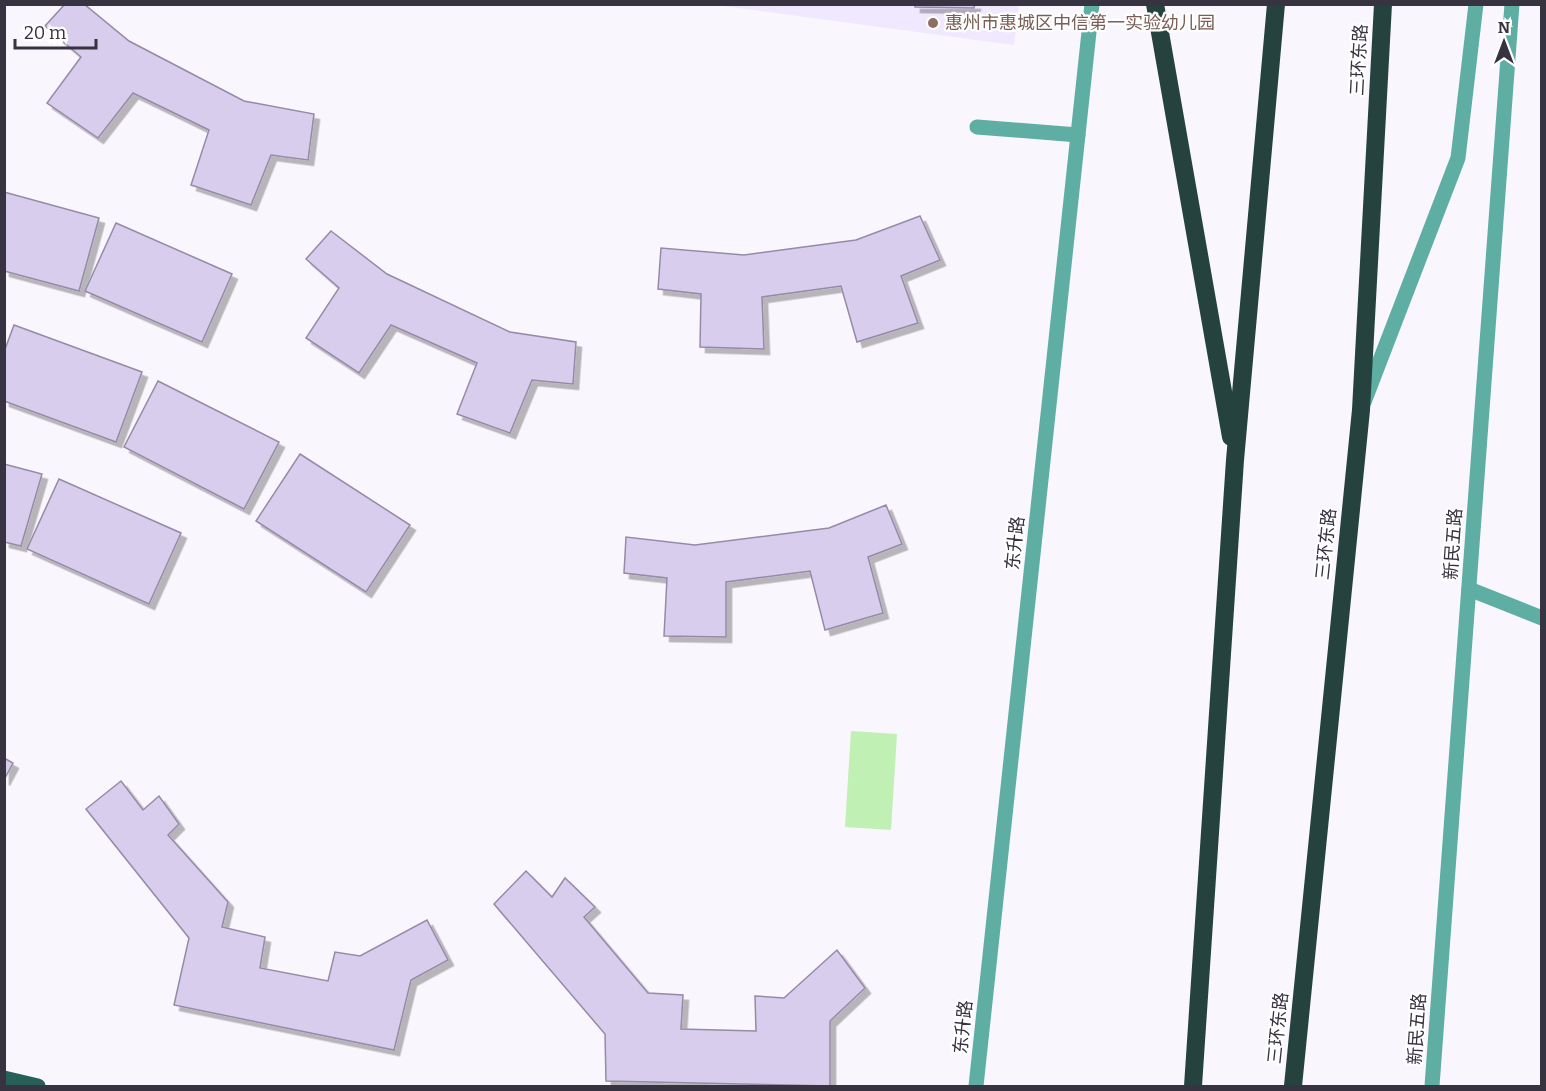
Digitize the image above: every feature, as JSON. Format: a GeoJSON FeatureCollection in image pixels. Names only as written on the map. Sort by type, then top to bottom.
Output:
{"type":"FeatureCollection","features":[{"type":"Feature","properties":{"kind":"highway"},"geometry":{"type":"LineString","coordinates":[[1155,4],[1235,460]]}},
{"type":"Feature","properties":{"kind":"highway"},"geometry":{"type":"LineString","coordinates":[[1192,1086],[1235,460],[1276,4]]}},
{"type":"Feature","properties":{"kind":"highway","name":"三环东路"},"geometry":{"type":"LineString","coordinates":[[1293,1086],[1361,410],[1383,4]]}},
{"type":"Feature","properties":{"kind":"main road"},"geometry":{"type":"LineString","coordinates":[[4,1078],[38,1086]]}},
{"type":"Feature","properties":{"kind":"street","name":"东升路"},"geometry":{"type":"LineString","coordinates":[[976,1086],[1092,4]]}},
{"type":"Feature","properties":{"kind":"street"},"geometry":{"type":"LineString","coordinates":[[1361,410],[1458,158],[1476,4]]}},
{"type":"Feature","properties":{"kind":"street","name":"新民五路"},"geometry":{"type":"LineString","coordinates":[[1432,1086],[1512,4]]}},
{"type":"Feature","properties":{"kind":"street"},"geometry":{"type":"LineString","coordinates":[[977,127],[1078,135]]}},
{"type":"Feature","properties":{"kind":"street"},"geometry":{"type":"LineString","coordinates":[[1469,589],[1542,618]]}},
{"type":"Feature","properties":{"kind":"shaded area","name":"惠州市惠城区中信第一实验幼儿园"},"geometry":{"type":"Polygon","coordinates":[[[716,5],[1019,5],[1014,45],[716,5]]]}},
{"type":"Feature","properties":{"kind":"green space"},"geometry":{"type":"Polygon","coordinates":[[[851,731],[897,734],[891,830],[845,827],[851,731]]]}},
{"type":"Feature","properties":{"kind":"building"},"geometry":{"type":"Polygon","coordinates":[[[65,4],[84,4],[129,41],[244,101],[314,114],[308,160],[271,155],[251,205],[191,185],[209,130],[133,93],[98,138],[47,103],[81,57],[45,26],[65,4]]]}},
{"type":"Feature","properties":{"kind":"building"},"geometry":{"type":"Polygon","coordinates":[[[915,4],[975,4],[974,8],[915,7],[915,4]]]}},
{"type":"Feature","properties":{"kind":"building"},"geometry":{"type":"Polygon","coordinates":[[[4,192],[99,218],[79,291],[4,271],[4,192]]]}},
{"type":"Feature","properties":{"kind":"building"},"geometry":{"type":"Polygon","coordinates":[[[920,216],[940,260],[901,276],[918,323],[857,342],[841,286],[762,297],[764,349],[700,347],[701,294],[658,289],[661,248],[744,255],[856,240],[920,216]]]}},
{"type":"Feature","properties":{"kind":"building"},"geometry":{"type":"Polygon","coordinates":[[[116,223],[232,274],[202,342],[85,291],[116,223]]]}},
{"type":"Feature","properties":{"kind":"building"},"geometry":{"type":"Polygon","coordinates":[[[331,231],[387,274],[510,332],[576,342],[573,384],[532,380],[510,433],[457,414],[477,363],[391,325],[359,373],[306,338],[339,288],[306,259],[331,231]]]}},
{"type":"Feature","properties":{"kind":"building"},"geometry":{"type":"Polygon","coordinates":[[[14,325],[142,372],[116,442],[4,401],[4,352],[14,325]]]}},
{"type":"Feature","properties":{"kind":"building"},"geometry":{"type":"Polygon","coordinates":[[[158,381],[279,442],[244,509],[124,447],[158,381]]]}},
{"type":"Feature","properties":{"kind":"building"},"geometry":{"type":"Polygon","coordinates":[[[300,454],[410,525],[366,592],[256,521],[300,454]]]}},
{"type":"Feature","properties":{"kind":"building"},"geometry":{"type":"Polygon","coordinates":[[[4,464],[42,474],[21,546],[4,542],[4,464]]]}},
{"type":"Feature","properties":{"kind":"building"},"geometry":{"type":"Polygon","coordinates":[[[59,479],[181,533],[149,604],[27,549],[59,479]]]}},
{"type":"Feature","properties":{"kind":"building"},"geometry":{"type":"Polygon","coordinates":[[[886,505],[902,544],[868,557],[883,613],[825,630],[810,571],[726,582],[726,637],[664,636],[667,578],[624,573],[626,537],[695,545],[829,528],[886,505]]]}},
{"type":"Feature","properties":{"kind":"building"},"geometry":{"type":"Polygon","coordinates":[[[4,758],[13,763],[4,780],[4,758]]]}},
{"type":"Feature","properties":{"kind":"building"},"geometry":{"type":"Polygon","coordinates":[[[121,781],[143,810],[159,796],[179,824],[168,835],[228,902],[222,927],[265,937],[260,968],[328,981],[335,952],[360,956],[427,920],[448,960],[411,980],[394,1050],[174,1005],[189,938],[86,809],[121,781]]]}},
{"type":"Feature","properties":{"kind":"building"},"geometry":{"type":"Polygon","coordinates":[[[526,871],[552,897],[565,878],[595,907],[584,917],[648,993],[683,995],[681,1029],[756,1031],[755,996],[784,998],[837,950],[865,988],[830,1021],[830,1086],[606,1081],[605,1034],[494,904],[526,871]]]}},
{"type":"Feature","properties":{"kind":"place","name":"惠州市惠城区中信第一实验幼儿园"},"geometry":{"type":"Point","coordinates":[933,23]}}]}
